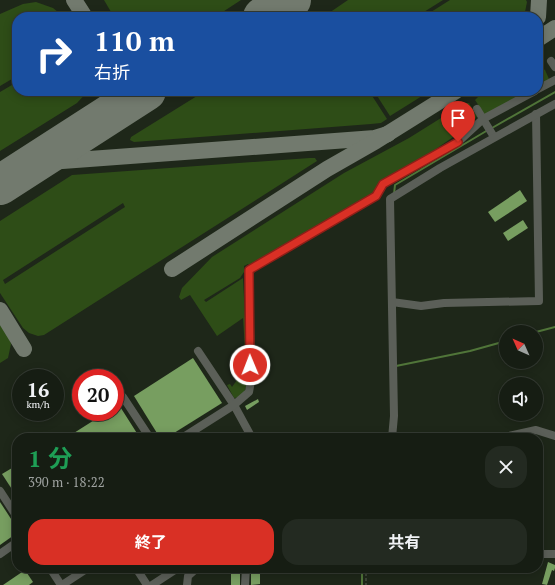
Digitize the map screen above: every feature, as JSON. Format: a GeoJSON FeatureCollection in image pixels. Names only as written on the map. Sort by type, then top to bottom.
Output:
{"type":"FeatureCollection","features":[{"type":"Feature","properties":{"kind":"street"},"geometry":{"type":"LineString","coordinates":[[543,86],[555,80]]}},
{"type":"Feature","properties":{"kind":"street"},"geometry":{"type":"LineString","coordinates":[[190,433],[234,405],[249,392],[251,386],[249,270],[376,196],[383,184],[458,142],[483,120],[526,96]]}},
{"type":"Feature","properties":{"kind":"street"},"geometry":{"type":"LineString","coordinates":[[392,433],[394,416],[390,200],[440,168],[491,132],[536,114],[555,104]]}},
{"type":"Feature","properties":{"kind":"street"},"geometry":{"type":"LineString","coordinates":[[477,109],[491,132]]}},
{"type":"Feature","properties":{"kind":"street"},"geometry":{"type":"LineString","coordinates":[[392,302],[421,306],[444,303],[539,301],[536,114]]}},
{"type":"Feature","properties":{"kind":"street"},"geometry":{"type":"LineString","coordinates":[[198,351],[234,405],[249,433]]}},
{"type":"Feature","properties":{"kind":"street"},"geometry":{"type":"LineString","coordinates":[[124,399],[147,433]]}},
{"type":"Feature","properties":{"kind":"street"},"geometry":{"type":"LineString","coordinates":[[519,433],[536,430],[555,436]]}},
{"type":"Feature","properties":{"kind":"street"},"geometry":{"type":"LineString","coordinates":[[0,491],[12,509]]}},
{"type":"Feature","properties":{"kind":"street"},"geometry":{"type":"LineString","coordinates":[[0,554],[12,546]]}},
{"type":"Feature","properties":{"kind":"street"},"geometry":{"type":"LineString","coordinates":[[547,554],[555,560]]}},
{"type":"Feature","properties":{"kind":"street"},"geometry":{"type":"LineString","coordinates":[[53,573],[61,585],[80,573]]}},
{"type":"Feature","properties":{"kind":"street"},"geometry":{"type":"LineString","coordinates":[[139,573],[147,585]]}},
{"type":"Feature","properties":{"kind":"street"},"geometry":{"type":"LineString","coordinates":[[152,585],[170,573]]}},
{"type":"Feature","properties":{"kind":"street"},"geometry":{"type":"LineString","coordinates":[[187,585],[188,576],[191,573]]}},
{"type":"Feature","properties":{"kind":"street"},"geometry":{"type":"LineString","coordinates":[[245,585],[246,573]]}},
{"type":"Feature","properties":{"kind":"path"},"geometry":{"type":"LineString","coordinates":[[366,573],[366,585]]}},
{"type":"Feature","properties":{"kind":"green space"},"geometry":{"type":"Polygon","coordinates":[[[104,0],[241,0],[223,12],[111,12],[104,0]]]}},
{"type":"Feature","properties":{"kind":"green space"},"geometry":{"type":"Polygon","coordinates":[[[348,0],[443,0],[424,12],[330,12],[348,0]]]}},
{"type":"Feature","properties":{"kind":"green space"},"geometry":{"type":"Polygon","coordinates":[[[450,0],[526,0],[527,2],[525,12],[431,12],[450,0]]]}},
{"type":"Feature","properties":{"kind":"green space"},"geometry":{"type":"Polygon","coordinates":[[[36,2],[53,8],[58,12],[12,12],[12,79],[0,86],[0,14],[23,4],[36,2]]]}},
{"type":"Feature","properties":{"kind":"green space"},"geometry":{"type":"Polygon","coordinates":[[[543,69],[545,70],[549,79],[543,83],[543,69]]]}},
{"type":"Feature","properties":{"kind":"green space"},"geometry":{"type":"Polygon","coordinates":[[[12,85],[12,96],[83,96],[77,103],[0,151],[0,92],[12,85]]]}},
{"type":"Feature","properties":{"kind":"green space"},"geometry":{"type":"Polygon","coordinates":[[[197,96],[372,96],[387,119],[381,123],[371,124],[134,142],[130,140],[131,137],[197,96]]]}},
{"type":"Feature","properties":{"kind":"green space"},"geometry":{"type":"Polygon","coordinates":[[[377,96],[422,96],[390,116],[377,96]]]}},
{"type":"Feature","properties":{"kind":"green space"},"geometry":{"type":"Polygon","coordinates":[[[479,96],[521,96],[485,115],[475,100],[479,96]]]}},
{"type":"Feature","properties":{"kind":"green space"},"geometry":{"type":"Polygon","coordinates":[[[465,103],[469,103],[477,116],[473,123],[375,192],[250,266],[248,264],[244,266],[244,272],[240,278],[204,300],[206,302],[243,278],[248,377],[246,387],[241,396],[234,398],[227,385],[230,384],[232,387],[242,373],[236,357],[245,350],[243,318],[217,336],[190,295],[181,300],[179,297],[182,288],[212,257],[344,173],[409,138],[465,103]]]}},
{"type":"Feature","properties":{"kind":"green space"},"geometry":{"type":"Polygon","coordinates":[[[310,158],[315,158],[317,161],[44,335],[38,336],[29,333],[23,328],[0,293],[0,221],[72,175],[310,158]],[[123,203],[3,280],[5,284],[125,207],[123,203]]]}},
{"type":"Feature","properties":{"kind":"green space"},"geometry":{"type":"Polygon","coordinates":[[[0,325],[8,333],[11,344],[8,358],[0,363],[0,325]]]}},
{"type":"Feature","properties":{"kind":"building"},"geometry":{"type":"Polygon","coordinates":[[[520,190],[527,201],[495,222],[488,212],[520,190]]]}},
{"type":"Feature","properties":{"kind":"building"},"geometry":{"type":"Polygon","coordinates":[[[523,220],[528,228],[508,241],[503,233],[523,220]]]}},
{"type":"Feature","properties":{"kind":"building"},"geometry":{"type":"Polygon","coordinates":[[[193,358],[222,403],[174,433],[157,433],[134,396],[193,358]]]}},
{"type":"Feature","properties":{"kind":"building"},"geometry":{"type":"Polygon","coordinates":[[[258,399],[259,402],[247,410],[245,406],[258,399]]]}},
{"type":"Feature","properties":{"kind":"building"},"geometry":{"type":"Polygon","coordinates":[[[124,413],[137,433],[74,433],[93,421],[124,421],[124,413]]]}},
{"type":"Feature","properties":{"kind":"building"},"geometry":{"type":"Polygon","coordinates":[[[12,468],[12,489],[2,474],[12,468]]]}},
{"type":"Feature","properties":{"kind":"building"},"geometry":{"type":"Polygon","coordinates":[[[0,502],[12,520],[12,537],[0,545],[0,502]]]}},
{"type":"Feature","properties":{"kind":"building"},"geometry":{"type":"Polygon","coordinates":[[[548,562],[555,565],[555,568],[554,571],[552,570],[547,585],[542,584],[548,562]]]}},
{"type":"Feature","properties":{"kind":"building"},"geometry":{"type":"Polygon","coordinates":[[[21,573],[27,573],[33,582],[29,585],[3,585],[21,573]]]}},
{"type":"Feature","properties":{"kind":"building"},"geometry":{"type":"Polygon","coordinates":[[[231,573],[240,573],[240,585],[231,585],[231,573]]]}},
{"type":"Feature","properties":{"kind":"building"},"geometry":{"type":"Polygon","coordinates":[[[251,573],[260,573],[260,584],[251,585],[251,573]]]}},
{"type":"Feature","properties":{"kind":"waterway"},"geometry":{"type":"LineString","coordinates":[[492,128],[555,92]]}},
{"type":"Feature","properties":{"kind":"waterway"},"geometry":{"type":"LineString","coordinates":[[394,194],[395,185],[488,130]]}},
{"type":"Feature","properties":{"kind":"waterway"},"geometry":{"type":"LineString","coordinates":[[543,330],[555,327]]}},
{"type":"Feature","properties":{"kind":"waterway"},"geometry":{"type":"LineString","coordinates":[[396,366],[470,351],[499,343]]}},
{"type":"Feature","properties":{"kind":"waterway"},"geometry":{"type":"LineString","coordinates":[[362,573],[362,585]]}},
{"type":"Feature","properties":{"kind":"taxiway"},"geometry":{"type":"LineString","coordinates":[[74,0],[82,12]]}},
{"type":"Feature","properties":{"kind":"taxiway"},"geometry":{"type":"LineString","coordinates":[[538,12],[539,0]]}},
{"type":"Feature","properties":{"kind":"taxiway"},"geometry":{"type":"LineString","coordinates":[[543,36],[555,28]]}},
{"type":"Feature","properties":{"kind":"taxiway"},"geometry":{"type":"LineString","coordinates":[[105,117],[112,106],[115,96]]}},
{"type":"Feature","properties":{"kind":"taxiway"},"geometry":{"type":"LineString","coordinates":[[172,269],[327,169],[376,141],[448,96]]}},
{"type":"Feature","properties":{"kind":"taxiway"},"geometry":{"type":"LineString","coordinates":[[35,163],[375,138],[388,134]]}},
{"type":"Feature","properties":{"kind":"taxiway"},"geometry":{"type":"LineString","coordinates":[[0,310],[24,349]]}},
{"type":"Feature","properties":{"kind":"runway"},"geometry":{"type":"LineString","coordinates":[[271,12],[291,0]]}},
{"type":"Feature","properties":{"kind":"runway"},"geometry":{"type":"LineString","coordinates":[[0,185],[138,96]]}},
{"type":"Feature","properties":{"kind":"route"},"geometry":{"type":"LineString","coordinates":[[250,365],[249,270],[376,196],[383,184],[458,142]]}}]}
